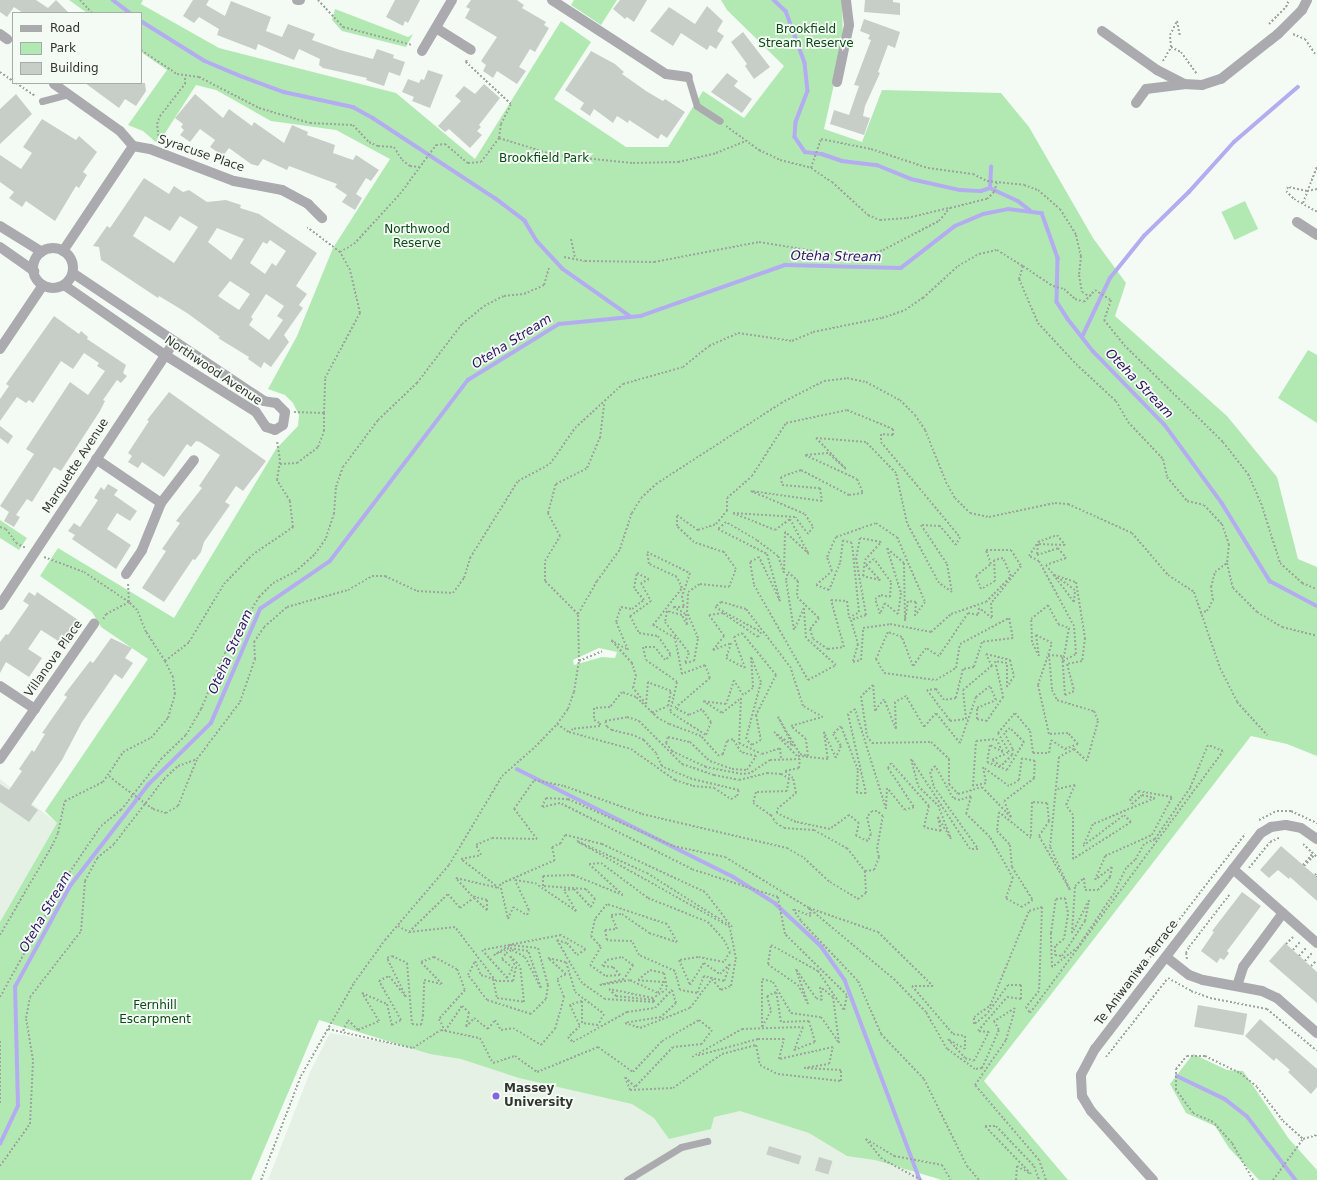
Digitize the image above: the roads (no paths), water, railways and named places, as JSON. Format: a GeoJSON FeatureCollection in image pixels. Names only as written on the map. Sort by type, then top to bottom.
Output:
{"type":"FeatureCollection","features":[{"type":"Feature","properties":{"kind":"street"},"geometry":{"type":"LineString","coordinates":[[424,47],[452,0]]}},
{"type":"Feature","properties":{"kind":"street"},"geometry":{"type":"LineString","coordinates":[[552,0],[666,74],[688,77]]}},
{"type":"Feature","properties":{"kind":"street"},"geometry":{"type":"LineString","coordinates":[[837,82],[849,25],[846,0]]}},
{"type":"Feature","properties":{"kind":"street"},"geometry":{"type":"LineString","coordinates":[[1136,103],[1146,89],[1184,84],[1202,86],[1221,79],[1278,34],[1302,10],[1307,0]]}},
{"type":"Feature","properties":{"kind":"street"},"geometry":{"type":"LineString","coordinates":[[436,28],[470,49]]}},
{"type":"Feature","properties":{"kind":"street"},"geometry":{"type":"LineString","coordinates":[[1102,31],[1157,70],[1184,84]]}},
{"type":"Feature","properties":{"kind":"street"},"geometry":{"type":"LineString","coordinates":[[54,84],[120,131],[133,146],[63,251]]}},
{"type":"Feature","properties":{"kind":"street","name":"Syracuse Place"},"geometry":{"type":"LineString","coordinates":[[133,146],[150,149],[234,182],[282,190],[308,204],[322,218]]}},
{"type":"Feature","properties":{"kind":"street"},"geometry":{"type":"LineString","coordinates":[[1297,222],[1317,234]]}},
{"type":"Feature","properties":{"kind":"street"},"geometry":{"type":"LineString","coordinates":[[0,226],[42,252]]}},
{"type":"Feature","properties":{"kind":"street"},"geometry":{"type":"LineString","coordinates":[[0,247],[34,271],[43,285],[52,288],[64,285],[73,273],[72,260],[63,251],[50,249],[42,252],[36,259],[34,271]]}},
{"type":"Feature","properties":{"kind":"street","name":"Northwood Avenue"},"geometry":{"type":"LineString","coordinates":[[64,285],[165,355],[256,412],[266,427],[275,430],[283,424],[285,412],[276,403],[264,401],[73,273]]}},
{"type":"Feature","properties":{"kind":"street"},"geometry":{"type":"LineString","coordinates":[[0,349],[43,285]]}},
{"type":"Feature","properties":{"kind":"street","name":"Marquette Avenue"},"geometry":{"type":"LineString","coordinates":[[0,605],[174,342]]}},
{"type":"Feature","properties":{"kind":"street"},"geometry":{"type":"LineString","coordinates":[[96,459],[161,503]]}},
{"type":"Feature","properties":{"kind":"street"},"geometry":{"type":"LineString","coordinates":[[126,574],[142,550],[161,503],[194,460]]}},
{"type":"Feature","properties":{"kind":"street","name":"Villanova Place"},"geometry":{"type":"LineString","coordinates":[[0,759],[35,708],[97,624]]}},
{"type":"Feature","properties":{"kind":"street","name":"Villanova Place"},"geometry":{"type":"LineString","coordinates":[[0,686],[35,708]]}},
{"type":"Feature","properties":{"kind":"street","name":"Te Aniwaniwa Terrace"},"geometry":{"type":"LineString","coordinates":[[1153,1180],[1091,1111],[1082,1096],[1081,1075],[1095,1049],[1261,833],[1272,827],[1286,825],[1301,828],[1317,839]]}},
{"type":"Feature","properties":{"kind":"street"},"geometry":{"type":"LineString","coordinates":[[1233,869],[1317,943]]}},
{"type":"Feature","properties":{"kind":"street"},"geometry":{"type":"LineString","coordinates":[[1237,986],[1243,967],[1283,913]]}},
{"type":"Feature","properties":{"kind":"street"},"geometry":{"type":"LineString","coordinates":[[1166,957],[1189,975],[1262,991],[1277,998],[1317,1033]]}},
{"type":"Feature","properties":{"kind":"lane"},"geometry":{"type":"LineString","coordinates":[[688,77],[697,106],[720,121]]}},
{"type":"Feature","properties":{"kind":"lane"},"geometry":{"type":"LineString","coordinates":[[42,101],[68,94]]}},
{"type":"Feature","properties":{"kind":"lane"},"geometry":{"type":"LineString","coordinates":[[627,1180],[681,1147],[707,1141]]}},
{"type":"Feature","properties":{"kind":"waterway"},"geometry":{"type":"LineString","coordinates":[[113,0],[129,12]]}},
{"type":"Feature","properties":{"kind":"waterway"},"geometry":{"type":"LineString","coordinates":[[774,0],[786,11],[805,63],[808,91],[796,122],[795,137],[805,152],[822,154],[842,161],[877,165],[911,179],[960,190],[981,191],[990,188],[1018,201],[1030,210]]}},
{"type":"Feature","properties":{"kind":"waterway"},"geometry":{"type":"LineString","coordinates":[[142,22],[205,61],[243,77],[284,92],[353,107],[373,118],[495,198],[525,221],[537,241],[563,269],[630,316]]}},
{"type":"Feature","properties":{"kind":"waterway"},"geometry":{"type":"LineString","coordinates":[[1082,337],[1110,278],[1144,236],[1189,192],[1234,142],[1298,87]]}},
{"type":"Feature","properties":{"kind":"waterway"},"geometry":{"type":"LineString","coordinates":[[990,188],[991,167]]}},
{"type":"Feature","properties":{"kind":"waterway","name":"Oteha Stream"},"geometry":{"type":"LineString","coordinates":[[0,1144],[18,1106],[15,987],[70,886],[148,785],[211,723],[260,609],[330,561],[468,380],[559,324],[641,316],[785,265],[901,268],[955,226],[983,214],[1008,209],[1042,213],[1058,258],[1057,302],[1068,319],[1093,351],[1165,425],[1222,503],[1270,581],[1317,606]]}},
{"type":"Feature","properties":{"kind":"waterway"},"geometry":{"type":"LineString","coordinates":[[517,769],[732,876],[775,903],[821,946],[845,980],[920,1180]]}},
{"type":"Feature","properties":{"kind":"waterway"},"geometry":{"type":"LineString","coordinates":[[1177,1076],[1225,1099],[1247,1116],[1296,1180]]}},
{"type":"Feature","properties":{"kind":"place","name":"Massey University"},"geometry":{"type":"Point","coordinates":[496,1096]}},
{"type":"Feature","properties":{"kind":"park label","name":"Brookfield Stream Reserve"},"geometry":{"type":"Point","coordinates":[806,37]}},
{"type":"Feature","properties":{"kind":"park label","name":"Brookfield Park"},"geometry":{"type":"Point","coordinates":[544,159]}},
{"type":"Feature","properties":{"kind":"park label","name":"Northwood Reserve"},"geometry":{"type":"Point","coordinates":[417,237]}},
{"type":"Feature","properties":{"kind":"park label","name":"Fernhill Escarpment"},"geometry":{"type":"Point","coordinates":[155,1013]}}]}
